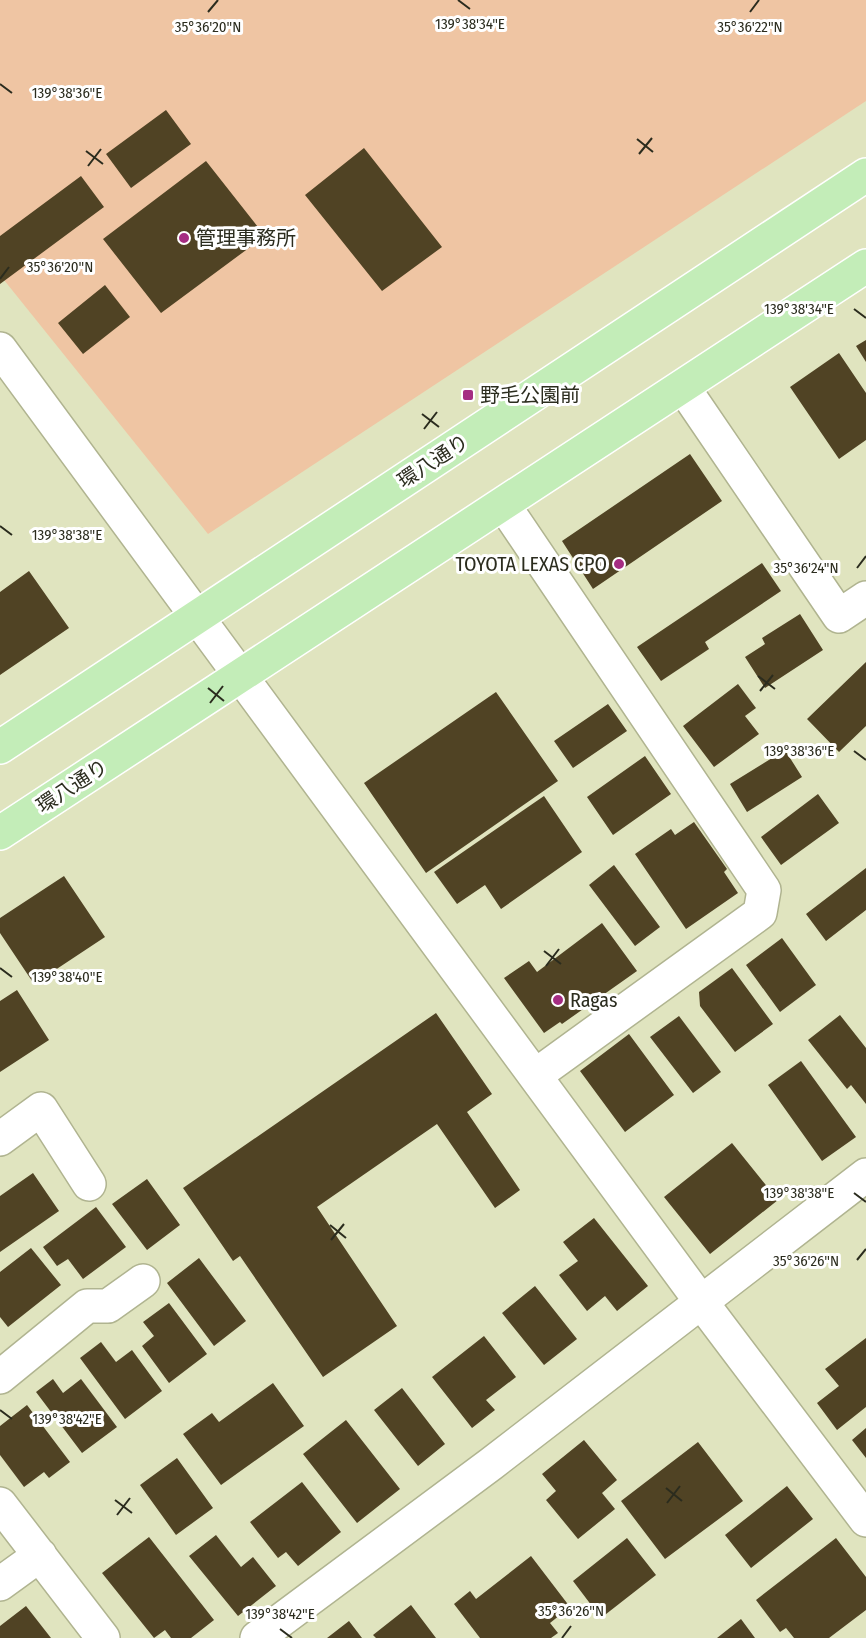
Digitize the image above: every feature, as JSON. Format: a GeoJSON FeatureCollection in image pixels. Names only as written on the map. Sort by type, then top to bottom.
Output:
{"type":"FeatureCollection","features":[{"type":"Feature","properties":{"kind":"main road","name":"環八通り"},"geometry":{"type":"LineString","coordinates":[[0,747],[866,175]]}},
{"type":"Feature","properties":{"kind":"main road","name":"環八通り"},"geometry":{"type":"LineString","coordinates":[[0,833],[866,266]]}},
{"type":"Feature","properties":{"kind":"street"},"geometry":{"type":"LineString","coordinates":[[0,349],[702,1303],[866,1520]]}},
{"type":"Feature","properties":{"kind":"street"},"geometry":{"type":"LineString","coordinates":[[683,387],[839,616],[866,598]]}},
{"type":"Feature","properties":{"kind":"street"},"geometry":{"type":"LineString","coordinates":[[504,504],[526,540],[764,890],[760,913],[536,1076]]}},
{"type":"Feature","properties":{"kind":"street"},"geometry":{"type":"LineString","coordinates":[[0,1139],[41,1110],[89,1184]]}},
{"type":"Feature","properties":{"kind":"street"},"geometry":{"type":"LineString","coordinates":[[257,1638],[702,1303],[866,1175]]}},
{"type":"Feature","properties":{"kind":"street"},"geometry":{"type":"LineString","coordinates":[[0,1377],[87,1306],[108,1306],[143,1281]]}},
{"type":"Feature","properties":{"kind":"street"},"geometry":{"type":"LineString","coordinates":[[0,1504],[103,1638]]}},
{"type":"Feature","properties":{"kind":"street"},"geometry":{"type":"LineString","coordinates":[[0,1584],[40,1555]]}},
{"type":"Feature","properties":{"kind":"shaded area"},"geometry":{"type":"Polygon","coordinates":[[[0,0],[866,0],[866,101],[208,534],[0,275],[0,0]]]}},
{"type":"Feature","properties":{"kind":"building"},"geometry":{"type":"Polygon","coordinates":[[[166,110],[191,144],[131,188],[106,154],[166,110]]]}},
{"type":"Feature","properties":{"kind":"building"},"geometry":{"type":"Polygon","coordinates":[[[364,148],[442,247],[382,291],[305,195],[364,148]]]}},
{"type":"Feature","properties":{"kind":"building","name":"管理事務所"},"geometry":{"type":"Polygon","coordinates":[[[206,161],[265,236],[161,313],[103,239],[206,161]]]}},
{"type":"Feature","properties":{"kind":"building"},"geometry":{"type":"Polygon","coordinates":[[[81,176],[104,207],[0,284],[0,236],[81,176]]]}},
{"type":"Feature","properties":{"kind":"building"},"geometry":{"type":"Polygon","coordinates":[[[105,285],[130,317],[83,354],[58,323],[105,285]]]}},
{"type":"Feature","properties":{"kind":"building"},"geometry":{"type":"Polygon","coordinates":[[[866,340],[866,362],[856,346],[866,340]]]}},
{"type":"Feature","properties":{"kind":"building"},"geometry":{"type":"Polygon","coordinates":[[[839,353],[866,393],[866,440],[839,459],[790,387],[839,353]]]}},
{"type":"Feature","properties":{"kind":"building"},"geometry":{"type":"Polygon","coordinates":[[[690,454],[722,501],[593,589],[562,541],[690,454]]]}},
{"type":"Feature","properties":{"kind":"building"},"geometry":{"type":"Polygon","coordinates":[[[762,563],[781,591],[705,642],[709,649],[661,681],[637,647],[762,563]]]}},
{"type":"Feature","properties":{"kind":"building"},"geometry":{"type":"Polygon","coordinates":[[[29,571],[69,628],[0,675],[0,592],[29,571]]]}},
{"type":"Feature","properties":{"kind":"building"},"geometry":{"type":"Polygon","coordinates":[[[800,614],[823,650],[765,688],[745,657],[765,644],[762,638],[800,614]]]}},
{"type":"Feature","properties":{"kind":"building"},"geometry":{"type":"Polygon","coordinates":[[[866,662],[866,726],[839,752],[807,719],[866,662]]]}},
{"type":"Feature","properties":{"kind":"building"},"geometry":{"type":"Polygon","coordinates":[[[738,684],[756,708],[745,716],[759,734],[714,767],[683,726],[738,684]]]}},
{"type":"Feature","properties":{"kind":"building"},"geometry":{"type":"Polygon","coordinates":[[[496,692],[558,781],[426,873],[364,783],[496,692]]]}},
{"type":"Feature","properties":{"kind":"building"},"geometry":{"type":"Polygon","coordinates":[[[608,704],[627,731],[573,768],[554,741],[608,704]]]}},
{"type":"Feature","properties":{"kind":"building"},"geometry":{"type":"Polygon","coordinates":[[[785,750],[802,777],[747,812],[730,784],[785,750]]]}},
{"type":"Feature","properties":{"kind":"building"},"geometry":{"type":"Polygon","coordinates":[[[645,756],[671,794],[613,835],[587,797],[645,756]]]}},
{"type":"Feature","properties":{"kind":"building"},"geometry":{"type":"Polygon","coordinates":[[[818,794],[839,823],[781,865],[761,837],[818,794]]]}},
{"type":"Feature","properties":{"kind":"building"},"geometry":{"type":"Polygon","coordinates":[[[544,796],[582,852],[501,909],[485,885],[457,904],[434,872],[544,796]]]}},
{"type":"Feature","properties":{"kind":"building"},"geometry":{"type":"Polygon","coordinates":[[[694,822],[727,869],[724,872],[738,893],[686,929],[635,854],[671,829],[675,835],[694,822]]]}},
{"type":"Feature","properties":{"kind":"building"},"geometry":{"type":"Polygon","coordinates":[[[614,865],[660,927],[635,946],[589,885],[614,865]]]}},
{"type":"Feature","properties":{"kind":"building"},"geometry":{"type":"Polygon","coordinates":[[[866,868],[866,910],[826,941],[806,914],[866,868]]]}},
{"type":"Feature","properties":{"kind":"building"},"geometry":{"type":"Polygon","coordinates":[[[64,876],[105,937],[34,984],[0,933],[0,918],[64,876]]]}},
{"type":"Feature","properties":{"kind":"building","name":"Ragas"},"geometry":{"type":"Polygon","coordinates":[[[602,923],[637,971],[562,1024],[560,1022],[544,1033],[504,978],[529,961],[537,972],[602,923]]]}},
{"type":"Feature","properties":{"kind":"building"},"geometry":{"type":"Polygon","coordinates":[[[782,938],[816,985],[780,1012],[746,965],[782,938]]]}},
{"type":"Feature","properties":{"kind":"building"},"geometry":{"type":"Polygon","coordinates":[[[732,968],[773,1024],[735,1052],[700,1006],[699,992],[732,968]]]}},
{"type":"Feature","properties":{"kind":"building"},"geometry":{"type":"Polygon","coordinates":[[[17,990],[49,1040],[0,1072],[0,1001],[17,990]]]}},
{"type":"Feature","properties":{"kind":"building"},"geometry":{"type":"Polygon","coordinates":[[[436,1013],[492,1094],[467,1112],[520,1190],[495,1208],[437,1124],[317,1207],[397,1326],[323,1377],[240,1256],[233,1261],[183,1188],[436,1013]]]}},
{"type":"Feature","properties":{"kind":"building"},"geometry":{"type":"Polygon","coordinates":[[[840,1015],[866,1048],[866,1104],[851,1085],[847,1089],[808,1040],[840,1015]]]}},
{"type":"Feature","properties":{"kind":"building"},"geometry":{"type":"Polygon","coordinates":[[[679,1016],[721,1072],[693,1093],[650,1037],[679,1016]]]}},
{"type":"Feature","properties":{"kind":"building"},"geometry":{"type":"Polygon","coordinates":[[[629,1034],[674,1095],[625,1132],[580,1071],[629,1034]]]}},
{"type":"Feature","properties":{"kind":"building"},"geometry":{"type":"Polygon","coordinates":[[[801,1061],[856,1137],[822,1161],[768,1085],[801,1061]]]}},
{"type":"Feature","properties":{"kind":"building"},"geometry":{"type":"Polygon","coordinates":[[[732,1143],[778,1200],[710,1254],[664,1197],[732,1143]]]}},
{"type":"Feature","properties":{"kind":"building"},"geometry":{"type":"Polygon","coordinates":[[[33,1173],[59,1211],[0,1252],[0,1196],[33,1173]]]}},
{"type":"Feature","properties":{"kind":"building"},"geometry":{"type":"Polygon","coordinates":[[[147,1179],[180,1225],[147,1250],[112,1204],[147,1179]]]}},
{"type":"Feature","properties":{"kind":"building"},"geometry":{"type":"Polygon","coordinates":[[[96,1207],[126,1247],[83,1279],[68,1259],[57,1266],[43,1247],[96,1207]]]}},
{"type":"Feature","properties":{"kind":"building"},"geometry":{"type":"Polygon","coordinates":[[[594,1218],[648,1286],[617,1311],[605,1296],[587,1311],[559,1275],[578,1261],[563,1242],[594,1218]]]}},
{"type":"Feature","properties":{"kind":"building"},"geometry":{"type":"Polygon","coordinates":[[[31,1248],[61,1285],[8,1327],[0,1317],[0,1272],[31,1248]]]}},
{"type":"Feature","properties":{"kind":"building"},"geometry":{"type":"Polygon","coordinates":[[[199,1258],[246,1321],[214,1346],[167,1283],[199,1258]]]}},
{"type":"Feature","properties":{"kind":"building"},"geometry":{"type":"Polygon","coordinates":[[[535,1286],[577,1339],[544,1365],[502,1313],[535,1286]]]}},
{"type":"Feature","properties":{"kind":"building"},"geometry":{"type":"Polygon","coordinates":[[[169,1303],[207,1354],[169,1383],[142,1346],[154,1336],[143,1322],[169,1303]]]}},
{"type":"Feature","properties":{"kind":"building"},"geometry":{"type":"Polygon","coordinates":[[[484,1336],[516,1377],[486,1400],[495,1410],[472,1428],[432,1377],[484,1336]]]}},
{"type":"Feature","properties":{"kind":"building"},"geometry":{"type":"Polygon","coordinates":[[[866,1338],[866,1407],[837,1430],[817,1403],[839,1386],[825,1369],[866,1338]]]}},
{"type":"Feature","properties":{"kind":"building"},"geometry":{"type":"Polygon","coordinates":[[[101,1342],[116,1362],[132,1350],[162,1391],[125,1419],[80,1358],[101,1342]]]}},
{"type":"Feature","properties":{"kind":"building"},"geometry":{"type":"Polygon","coordinates":[[[53,1379],[63,1393],[81,1379],[117,1427],[82,1453],[36,1392],[53,1379]]]}},
{"type":"Feature","properties":{"kind":"building"},"geometry":{"type":"Polygon","coordinates":[[[273,1383],[304,1426],[221,1485],[183,1434],[212,1413],[219,1422],[273,1383]]]}},
{"type":"Feature","properties":{"kind":"building"},"geometry":{"type":"Polygon","coordinates":[[[402,1388],[445,1444],[418,1466],[374,1410],[402,1388]]]}},
{"type":"Feature","properties":{"kind":"building"},"geometry":{"type":"Polygon","coordinates":[[[27,1405],[70,1462],[49,1478],[44,1472],[24,1487],[0,1455],[0,1426],[27,1405]]]}},
{"type":"Feature","properties":{"kind":"building"},"geometry":{"type":"Polygon","coordinates":[[[346,1420],[400,1489],[357,1523],[303,1454],[346,1420]]]}},
{"type":"Feature","properties":{"kind":"building"},"geometry":{"type":"Polygon","coordinates":[[[866,1428],[866,1458],[852,1440],[866,1428]]]}},
{"type":"Feature","properties":{"kind":"building"},"geometry":{"type":"Polygon","coordinates":[[[584,1440],[617,1480],[602,1493],[615,1509],[578,1539],[546,1500],[556,1491],[542,1474],[584,1440]]]}},
{"type":"Feature","properties":{"kind":"building"},"geometry":{"type":"Polygon","coordinates":[[[698,1442],[743,1501],[665,1559],[621,1501],[698,1442]]]}},
{"type":"Feature","properties":{"kind":"building"},"geometry":{"type":"Polygon","coordinates":[[[177,1458],[213,1508],[176,1535],[140,1485],[177,1458]]]}},
{"type":"Feature","properties":{"kind":"building"},"geometry":{"type":"Polygon","coordinates":[[[302,1482],[341,1532],[298,1566],[286,1552],[278,1558],[250,1522],[302,1482]]]}},
{"type":"Feature","properties":{"kind":"building"},"geometry":{"type":"Polygon","coordinates":[[[787,1486],[813,1519],[751,1568],[725,1535],[787,1486]]]}},
{"type":"Feature","properties":{"kind":"building"},"geometry":{"type":"Polygon","coordinates":[[[216,1535],[241,1567],[253,1557],[276,1586],[238,1616],[189,1556],[216,1535]]]}},
{"type":"Feature","properties":{"kind":"building"},"geometry":{"type":"Polygon","coordinates":[[[149,1537],[214,1620],[191,1638],[171,1638],[165,1630],[154,1638],[102,1573],[149,1537]]]}},
{"type":"Feature","properties":{"kind":"building"},"geometry":{"type":"Polygon","coordinates":[[[627,1538],[656,1575],[601,1618],[573,1581],[627,1538]]]}},
{"type":"Feature","properties":{"kind":"building"},"geometry":{"type":"Polygon","coordinates":[[[836,1538],[866,1577],[866,1610],[829,1638],[794,1638],[786,1628],[780,1632],[756,1600],[836,1538]]]}},
{"type":"Feature","properties":{"kind":"building"},"geometry":{"type":"Polygon","coordinates":[[[531,1556],[570,1607],[550,1623],[558,1633],[551,1638],[480,1638],[454,1604],[470,1591],[476,1599],[531,1556]]]}},
{"type":"Feature","properties":{"kind":"building"},"geometry":{"type":"Polygon","coordinates":[[[411,1605],[436,1638],[376,1638],[373,1635],[411,1605]]]}},
{"type":"Feature","properties":{"kind":"building"},"geometry":{"type":"Polygon","coordinates":[[[26,1606],[51,1638],[0,1638],[0,1626],[26,1606]]]}},
{"type":"Feature","properties":{"kind":"building"},"geometry":{"type":"Polygon","coordinates":[[[741,1619],[755,1638],[717,1638],[741,1619]]]}},
{"type":"Feature","properties":{"kind":"building"},"geometry":{"type":"Polygon","coordinates":[[[349,1621],[362,1638],[327,1638],[349,1621]]]}},
{"type":"Feature","properties":{"kind":"place","name":"管理事務所"},"geometry":{"type":"Point","coordinates":[184,238]}},
{"type":"Feature","properties":{"kind":"place","name":"野毛公園前"},"geometry":{"type":"Point","coordinates":[468,395]}},
{"type":"Feature","properties":{"kind":"place","name":"TOYOTA LEXAS CPO"},"geometry":{"type":"Point","coordinates":[619,564]}},
{"type":"Feature","properties":{"kind":"place","name":"Ragas"},"geometry":{"type":"Point","coordinates":[558,1000]}}]}
